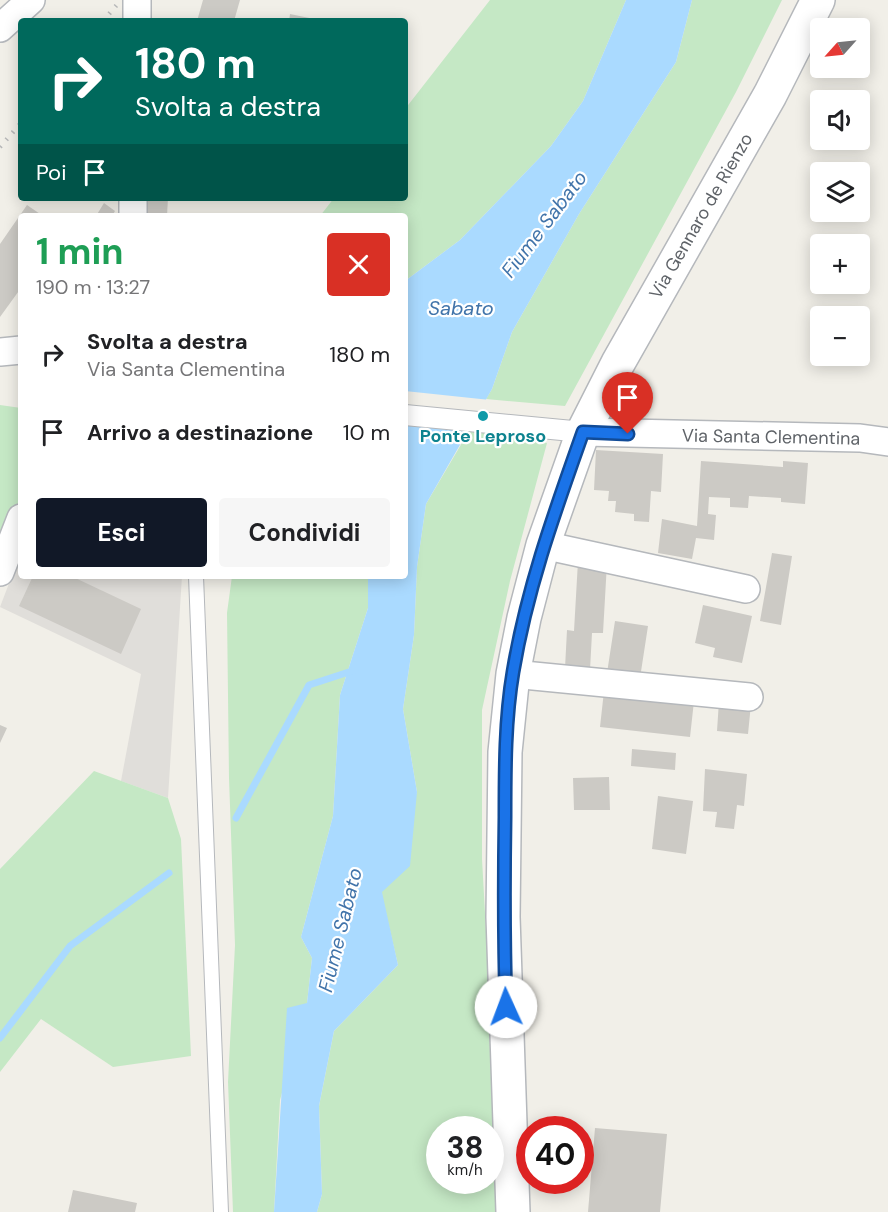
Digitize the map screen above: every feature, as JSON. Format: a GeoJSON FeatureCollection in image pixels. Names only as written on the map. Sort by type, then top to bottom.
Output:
{"type":"FeatureCollection","features":[{"type":"Feature","properties":{"kind":"street"},"geometry":{"type":"LineString","coordinates":[[0,28],[32,0]]}},
{"type":"Feature","properties":{"kind":"street"},"geometry":{"type":"LineString","coordinates":[[136,0],[137,18]]}},
{"type":"Feature","properties":{"kind":"street","name":"Via Gennaro de Rienzo"},"geometry":{"type":"LineString","coordinates":[[513,1212],[503,916],[506,752],[513,674],[543,545],[583,432],[618,363],[770,95],[818,0]]}},
{"type":"Feature","properties":{"kind":"street"},"geometry":{"type":"LineString","coordinates":[[0,352],[18,350]]}},
{"type":"Feature","properties":{"kind":"street"},"geometry":{"type":"LineString","coordinates":[[408,415],[583,432]]}},
{"type":"Feature","properties":{"kind":"street","name":"Via Santa Clementina"},"geometry":{"type":"LineString","coordinates":[[583,432],[860,438],[888,442]]}},
{"type":"Feature","properties":{"kind":"street"},"geometry":{"type":"LineString","coordinates":[[0,572],[18,526]]}},
{"type":"Feature","properties":{"kind":"street"},"geometry":{"type":"LineString","coordinates":[[543,545],[746,590]]}},
{"type":"Feature","properties":{"kind":"street"},"geometry":{"type":"LineString","coordinates":[[513,674],[750,698]]}},
{"type":"Feature","properties":{"kind":"lane"},"geometry":{"type":"LineString","coordinates":[[196,579],[221,1212]]}},
{"type":"Feature","properties":{"kind":"shaded area"},"geometry":{"type":"Polygon","coordinates":[[[18,560],[18,579],[182,579],[168,798],[121,781],[141,674],[0,607],[18,560]]]}},
{"type":"Feature","properties":{"kind":"green space"},"geometry":{"type":"Polygon","coordinates":[[[490,0],[626,0],[583,101],[551,146],[460,240],[408,279],[408,213],[322,213],[332,201],[408,201],[408,105],[490,0]]]}},
{"type":"Feature","properties":{"kind":"green space"},"geometry":{"type":"Polygon","coordinates":[[[692,0],[782,0],[736,92],[565,406],[486,399],[492,389],[512,332],[579,214],[676,62],[692,0]]]}},
{"type":"Feature","properties":{"kind":"green space"},"geometry":{"type":"Polygon","coordinates":[[[0,405],[18,408],[18,503],[0,548],[0,405]]]}},
{"type":"Feature","properties":{"kind":"green space"},"geometry":{"type":"Polygon","coordinates":[[[469,431],[513,434],[547,443],[510,581],[482,710],[482,859],[493,1116],[426,1116],[426,1194],[495,1194],[496,1212],[317,1212],[322,1194],[319,1106],[334,1031],[398,965],[381,892],[417,792],[403,709],[414,635],[417,567],[426,504],[469,431]]]}},
{"type":"Feature","properties":{"kind":"green space"},"geometry":{"type":"Polygon","coordinates":[[[232,579],[368,579],[368,608],[340,695],[333,816],[301,937],[312,958],[307,1003],[280,1100],[274,1212],[233,1212],[228,1082],[235,945],[229,778],[227,613],[232,579]]]}},
{"type":"Feature","properties":{"kind":"green space"},"geometry":{"type":"Polygon","coordinates":[[[94,771],[168,798],[181,839],[191,1056],[113,1067],[41,1019],[0,1072],[0,869],[94,771]]]}},
{"type":"Feature","properties":{"kind":"water","name":"Sabato"},"geometry":{"type":"Polygon","coordinates":[[[626,0],[692,0],[676,62],[579,214],[512,332],[492,389],[426,504],[417,567],[414,635],[403,709],[417,792],[410,866],[382,892],[398,965],[334,1031],[319,1106],[322,1194],[317,1212],[274,1212],[287,1008],[307,1003],[312,958],[301,937],[333,816],[340,695],[368,608],[368,579],[408,579],[408,279],[460,240],[551,146],[583,101],[626,0]]]}},
{"type":"Feature","properties":{"kind":"pier"},"geometry":{"type":"Polygon","coordinates":[[[408,391],[490,400],[472,431],[408,425],[408,391]]]}},
{"type":"Feature","properties":{"kind":"building"},"geometry":{"type":"Polygon","coordinates":[[[203,0],[240,0],[235,18],[198,18],[203,0]]]}},
{"type":"Feature","properties":{"kind":"building"},"geometry":{"type":"Polygon","coordinates":[[[290,14],[309,18],[289,18],[290,14]]]}},
{"type":"Feature","properties":{"kind":"building"},"geometry":{"type":"Polygon","coordinates":[[[144,201],[168,201],[167,213],[143,213],[144,201]]]}},
{"type":"Feature","properties":{"kind":"building"},"geometry":{"type":"Polygon","coordinates":[[[104,203],[115,211],[114,213],[98,213],[104,203]]]}},
{"type":"Feature","properties":{"kind":"building"},"geometry":{"type":"Polygon","coordinates":[[[27,205],[39,213],[21,213],[27,205]]]}},
{"type":"Feature","properties":{"kind":"building"},"geometry":{"type":"Polygon","coordinates":[[[18,218],[18,292],[0,317],[0,244],[18,218]]]}},
{"type":"Feature","properties":{"kind":"building"},"geometry":{"type":"Polygon","coordinates":[[[596,450],[663,454],[661,492],[651,491],[649,522],[634,521],[634,514],[615,512],[616,501],[608,501],[609,491],[594,490],[596,450]]]}},
{"type":"Feature","properties":{"kind":"building"},"geometry":{"type":"Polygon","coordinates":[[[701,461],[783,467],[783,461],[808,463],[805,504],[781,502],[781,498],[749,496],[748,508],[730,507],[730,498],[709,497],[708,514],[716,515],[714,540],[696,538],[692,559],[658,553],[662,519],[697,526],[701,461]]]}},
{"type":"Feature","properties":{"kind":"building"},"geometry":{"type":"Polygon","coordinates":[[[772,553],[792,556],[781,625],[760,621],[772,553]]]}},
{"type":"Feature","properties":{"kind":"building"},"geometry":{"type":"Polygon","coordinates":[[[578,561],[607,563],[603,633],[592,633],[590,670],[565,668],[567,630],[574,631],[578,561]]]}},
{"type":"Feature","properties":{"kind":"building"},"geometry":{"type":"Polygon","coordinates":[[[32,579],[77,579],[141,609],[121,654],[19,606],[32,579]]]}},
{"type":"Feature","properties":{"kind":"building"},"geometry":{"type":"Polygon","coordinates":[[[703,605],[752,616],[742,663],[713,657],[715,648],[695,643],[703,605]]]}},
{"type":"Feature","properties":{"kind":"building"},"geometry":{"type":"Polygon","coordinates":[[[615,621],[648,626],[640,678],[607,673],[615,621]]]}},
{"type":"Feature","properties":{"kind":"building"},"geometry":{"type":"Polygon","coordinates":[[[604,691],[694,701],[690,737],[600,727],[604,691]]]}},
{"type":"Feature","properties":{"kind":"building"},"geometry":{"type":"Polygon","coordinates":[[[719,701],[751,704],[748,734],[717,731],[719,701]]]}},
{"type":"Feature","properties":{"kind":"building"},"geometry":{"type":"Polygon","coordinates":[[[0,725],[7,728],[0,743],[0,725]]]}},
{"type":"Feature","properties":{"kind":"building"},"geometry":{"type":"Polygon","coordinates":[[[632,749],[676,753],[675,770],[631,766],[632,749]]]}},
{"type":"Feature","properties":{"kind":"building"},"geometry":{"type":"Polygon","coordinates":[[[705,769],[747,774],[744,806],[737,805],[734,829],[715,827],[717,812],[703,811],[705,769]]]}},
{"type":"Feature","properties":{"kind":"building"},"geometry":{"type":"Polygon","coordinates":[[[609,777],[610,810],[574,810],[573,778],[609,777]]]}},
{"type":"Feature","properties":{"kind":"building"},"geometry":{"type":"Polygon","coordinates":[[[658,796],[693,801],[686,854],[652,849],[658,796]]]}},
{"type":"Feature","properties":{"kind":"building"},"geometry":{"type":"Polygon","coordinates":[[[595,1128],[667,1134],[660,1212],[588,1212],[590,1194],[594,1194],[595,1128]]]}},
{"type":"Feature","properties":{"kind":"building"},"geometry":{"type":"Polygon","coordinates":[[[73,1190],[137,1203],[135,1212],[68,1212],[73,1190]]]}},
{"type":"Feature","properties":{"kind":"waterway"},"geometry":{"type":"LineString","coordinates":[[236,818],[309,685],[355,670]]}},
{"type":"Feature","properties":{"kind":"waterway"},"geometry":{"type":"LineString","coordinates":[[0,1038],[70,946],[169,873]]}},
{"type":"Feature","properties":{"kind":"railway"},"geometry":{"type":"LineString","coordinates":[[106,18],[121,0]]}},
{"type":"Feature","properties":{"kind":"railway"},"geometry":{"type":"LineString","coordinates":[[0,147],[18,126]]}},
{"type":"Feature","properties":{"kind":"place","name":"Ponte Leproso"},"geometry":{"type":"Point","coordinates":[483,416]}},
{"type":"Feature","properties":{"kind":"route"},"geometry":{"type":"LineString","coordinates":[[506,1007],[503,916],[506,752],[513,674],[524,618],[543,545],[583,432],[628,434]]}},
{"type":"Feature","properties":{"kind":"water label","name":"Fiume Sabato"},"geometry":{"type":"Point","coordinates":[544,224]}},
{"type":"Feature","properties":{"kind":"water label","name":"Fiume Sabato"},"geometry":{"type":"Point","coordinates":[340,930]}}]}
